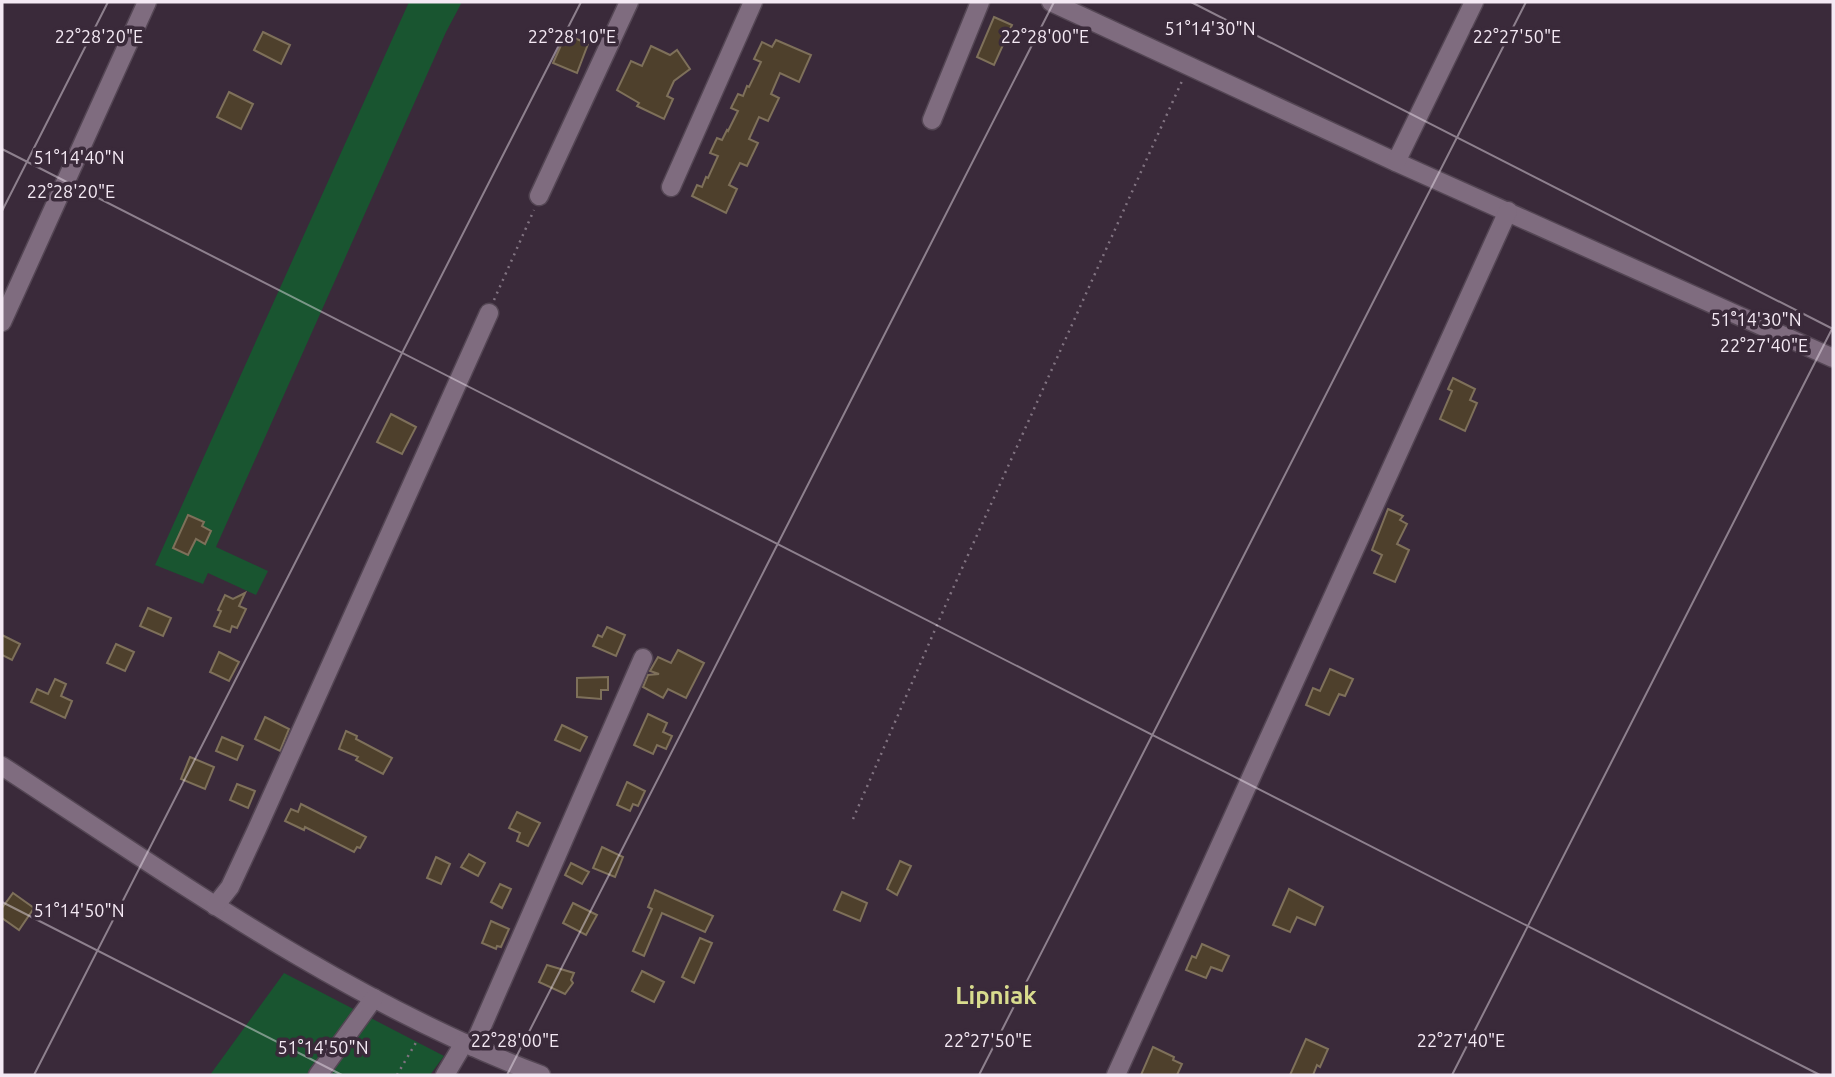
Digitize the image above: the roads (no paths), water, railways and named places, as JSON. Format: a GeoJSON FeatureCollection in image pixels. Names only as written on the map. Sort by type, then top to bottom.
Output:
{"type":"FeatureCollection","features":[{"type":"Feature","properties":{"kind":"street"},"geometry":{"type":"LineString","coordinates":[[2,322],[147,2]]}},
{"type":"Feature","properties":{"kind":"street"},"geometry":{"type":"LineString","coordinates":[[540,196],[629,2]]}},
{"type":"Feature","properties":{"kind":"street"},"geometry":{"type":"LineString","coordinates":[[671,187],[753,2]]}},
{"type":"Feature","properties":{"kind":"street"},"geometry":{"type":"LineString","coordinates":[[932,120],[980,2]]}},
{"type":"Feature","properties":{"kind":"street"},"geometry":{"type":"LineString","coordinates":[[1051,2],[1396,162],[1833,358]]}},
{"type":"Feature","properties":{"kind":"street"},"geometry":{"type":"LineString","coordinates":[[1396,162],[1474,2]]}},
{"type":"Feature","properties":{"kind":"street"},"geometry":{"type":"LineString","coordinates":[[1116,1075],[1508,211]]}},
{"type":"Feature","properties":{"kind":"street"},"geometry":{"type":"LineString","coordinates":[[215,906],[236,875],[489,313]]}},
{"type":"Feature","properties":{"kind":"street"},"geometry":{"type":"LineString","coordinates":[[444,1075],[469,1045],[643,658]]}},
{"type":"Feature","properties":{"kind":"street"},"geometry":{"type":"LineString","coordinates":[[2,766],[215,906],[298,956],[427,1026],[541,1075]]}},
{"type":"Feature","properties":{"kind":"street"},"geometry":{"type":"LineString","coordinates":[[318,1075],[374,998]]}},
{"type":"Feature","properties":{"kind":"district","name":"Lipniak"},"geometry":{"type":"Point","coordinates":[996,995]}}]}
